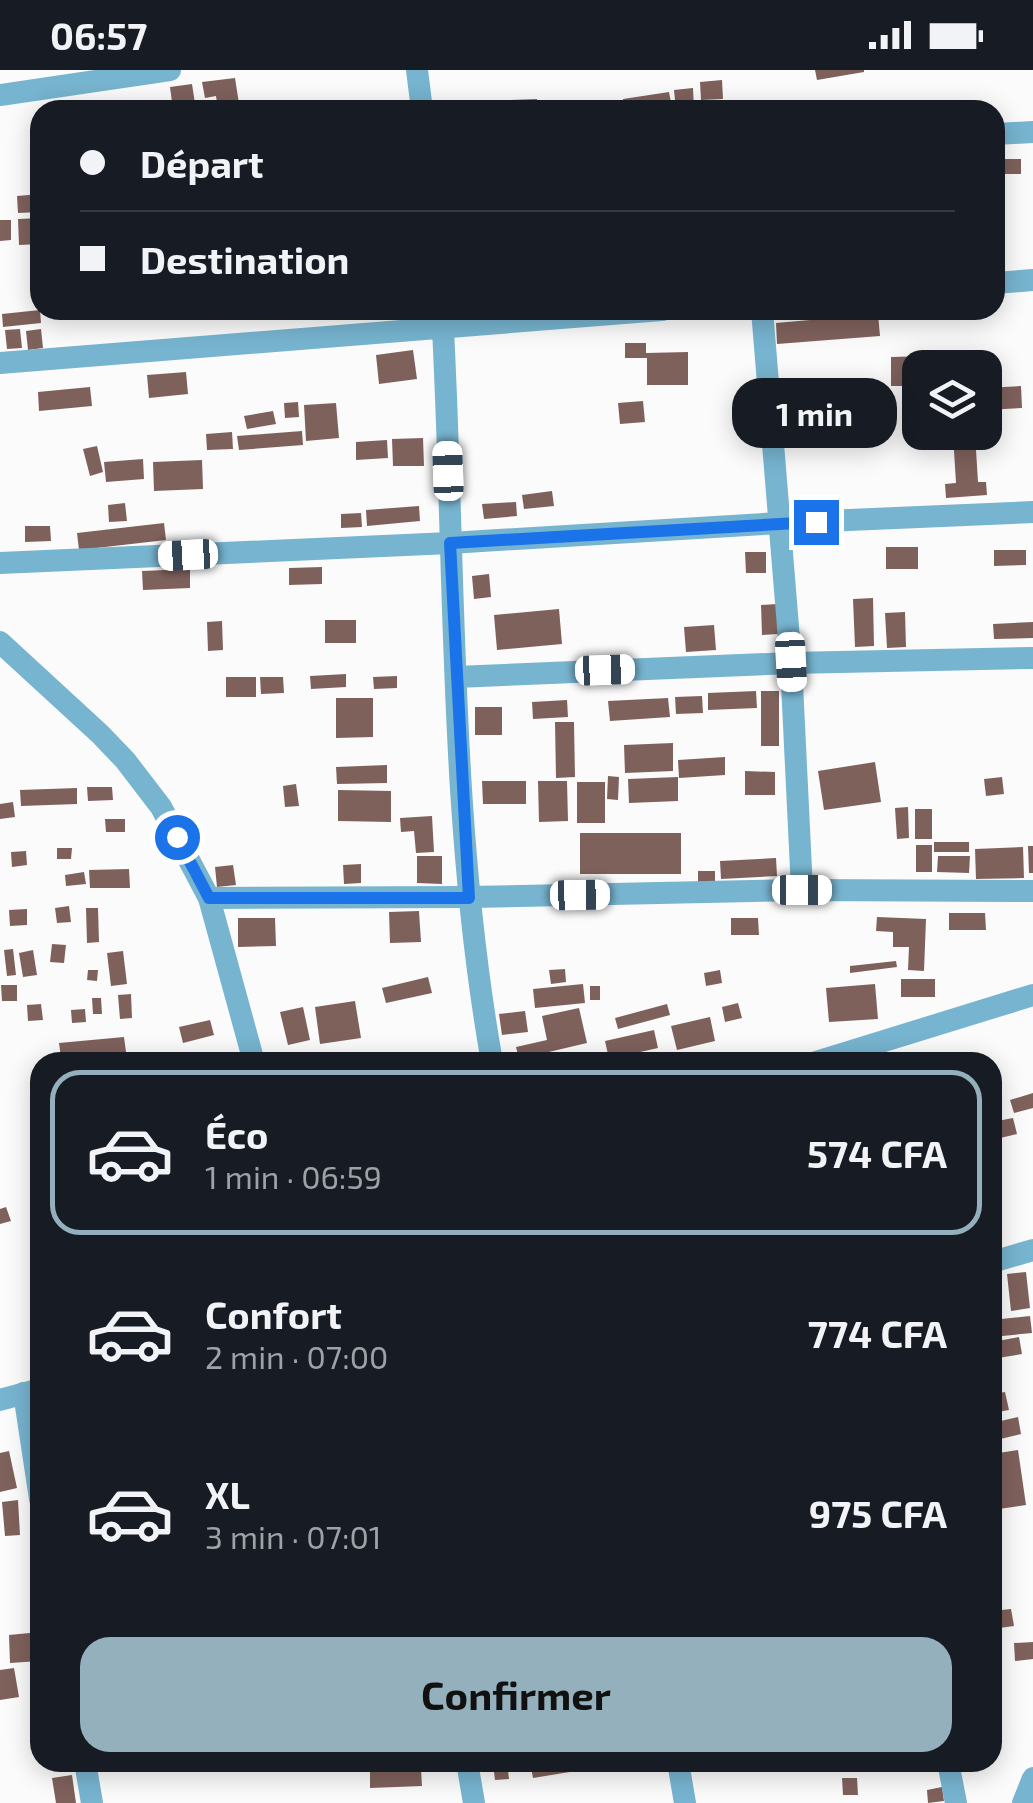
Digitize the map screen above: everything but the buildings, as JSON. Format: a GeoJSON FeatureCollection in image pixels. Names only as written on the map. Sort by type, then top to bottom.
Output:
{"type":"FeatureCollection","features":[{"type":"Feature","properties":{"kind":"street"},"geometry":{"type":"LineString","coordinates":[[0,95],[170,70]]}},
{"type":"Feature","properties":{"kind":"street"},"geometry":{"type":"LineString","coordinates":[[417,70],[421,100]]}},
{"type":"Feature","properties":{"kind":"street"},"geometry":{"type":"LineString","coordinates":[[1005,133],[1033,132]]}},
{"type":"Feature","properties":{"kind":"street"},"geometry":{"type":"LineString","coordinates":[[1005,282],[1033,280]]}},
{"type":"Feature","properties":{"kind":"street"},"geometry":{"type":"LineString","coordinates":[[0,363],[433,320]]}},
{"type":"Feature","properties":{"kind":"street"},"geometry":{"type":"LineString","coordinates":[[443,320],[456,677],[469,898],[491,1052]]}},
{"type":"Feature","properties":{"kind":"street"},"geometry":{"type":"LineString","coordinates":[[763,320],[791,662],[802,890]]}},
{"type":"Feature","properties":{"kind":"street"},"geometry":{"type":"LineString","coordinates":[[0,563],[1033,512]]}},
{"type":"Feature","properties":{"kind":"street"},"geometry":{"type":"LineString","coordinates":[[0,642],[125,760],[161,807],[209,898],[251,1052]]}},
{"type":"Feature","properties":{"kind":"street"},"geometry":{"type":"LineString","coordinates":[[456,677],[791,662],[1033,658]]}},
{"type":"Feature","properties":{"kind":"street"},"geometry":{"type":"LineString","coordinates":[[209,898],[1033,891]]}},
{"type":"Feature","properties":{"kind":"street"},"geometry":{"type":"LineString","coordinates":[[849,1052],[1033,996]]}},
{"type":"Feature","properties":{"kind":"street"},"geometry":{"type":"LineString","coordinates":[[1002,1259],[1033,1250]]}},
{"type":"Feature","properties":{"kind":"street"},"geometry":{"type":"LineString","coordinates":[[0,1400],[30,1392]]}},
{"type":"Feature","properties":{"kind":"street"},"geometry":{"type":"LineString","coordinates":[[87,1772],[92,1803]]}},
{"type":"Feature","properties":{"kind":"street"},"geometry":{"type":"LineString","coordinates":[[469,1772],[474,1803]]}},
{"type":"Feature","properties":{"kind":"street"},"geometry":{"type":"LineString","coordinates":[[679,1772],[684,1803]]}},
{"type":"Feature","properties":{"kind":"street"},"geometry":{"type":"LineString","coordinates":[[950,1772],[956,1803]]}},
{"type":"Feature","properties":{"kind":"street"},"geometry":{"type":"LineString","coordinates":[[1022,1803],[1033,1778]]}},
{"type":"Feature","properties":{"kind":"route"},"geometry":{"type":"LineString","coordinates":[[177,837],[209,898],[469,898],[450,543],[816,522]]}}]}
